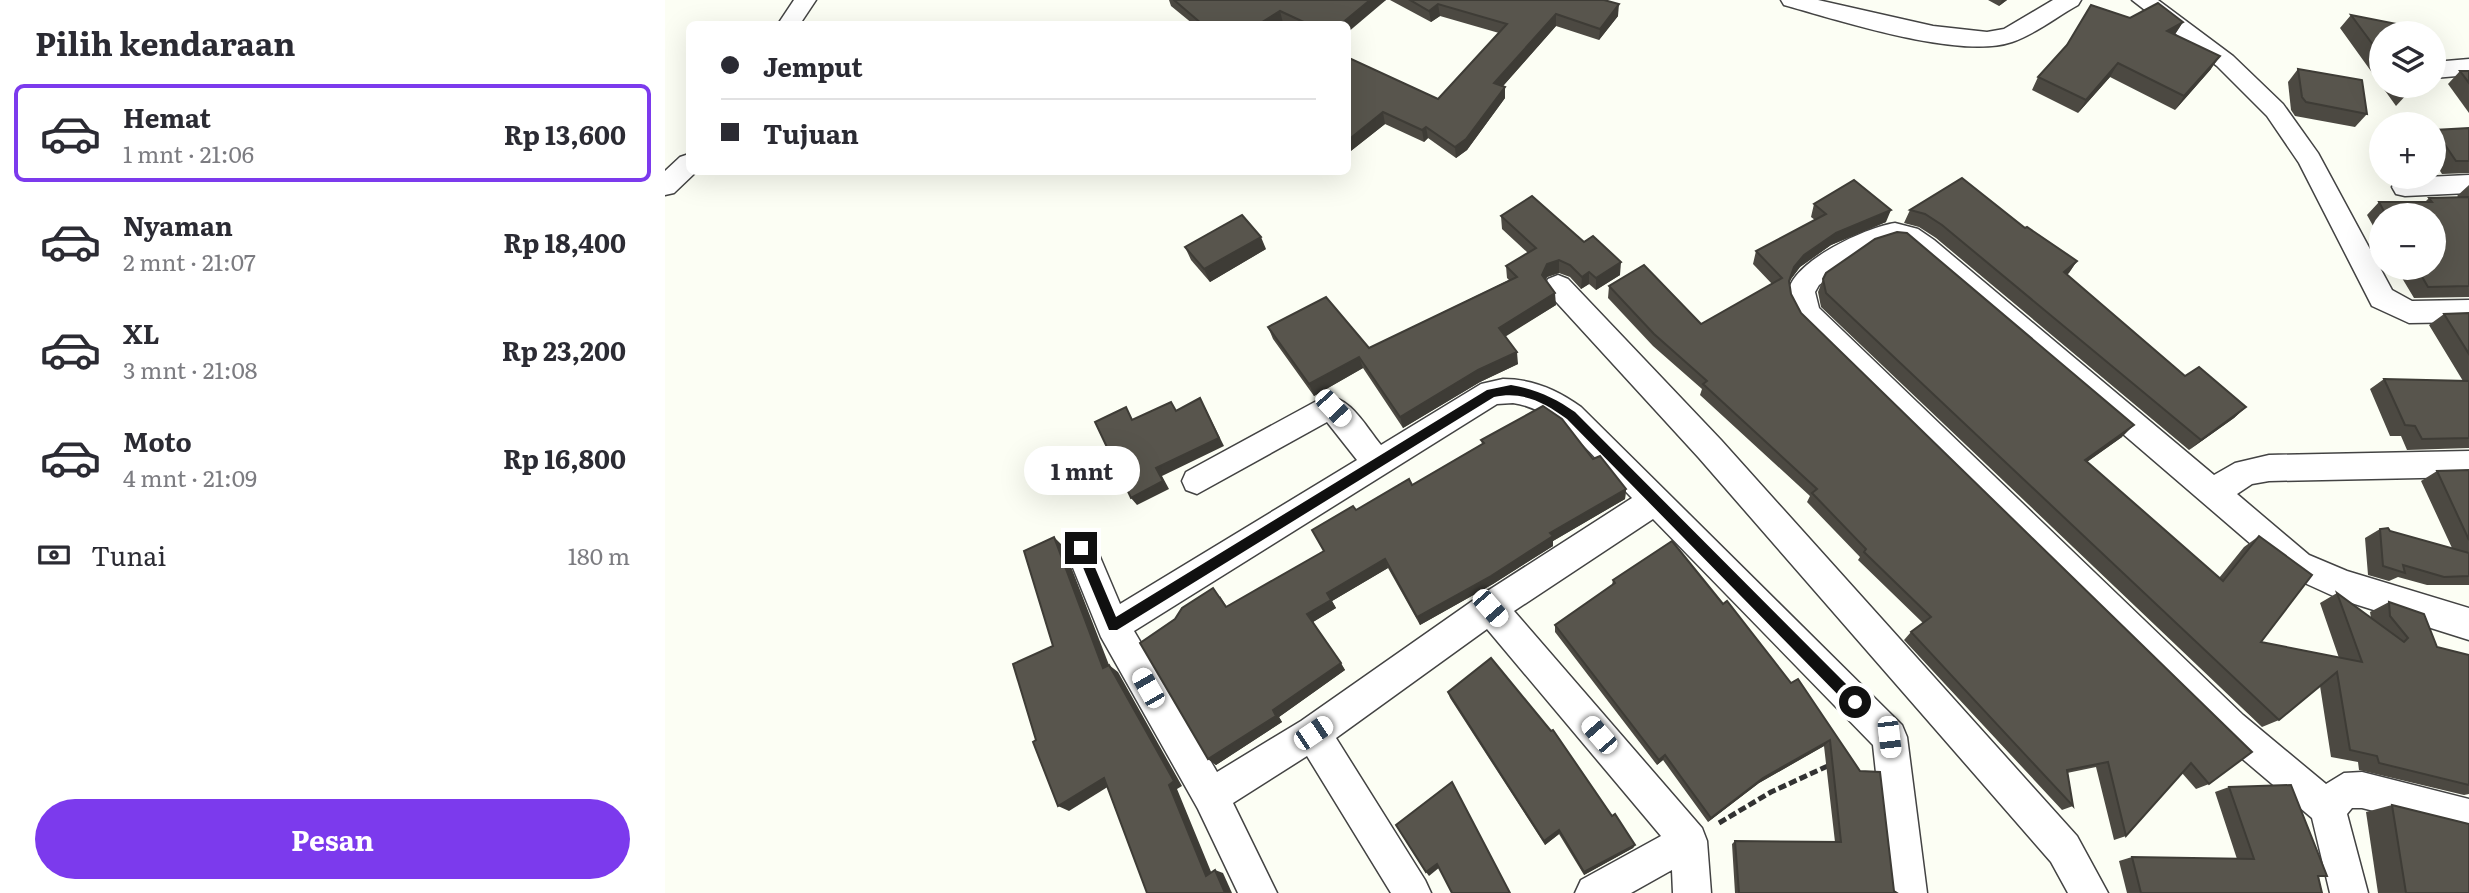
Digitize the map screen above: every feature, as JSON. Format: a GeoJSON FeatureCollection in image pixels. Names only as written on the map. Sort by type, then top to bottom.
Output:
{"type":"FeatureCollection","features":[{"type":"Feature","properties":{"kind":"street"},"geometry":{"type":"LineString","coordinates":[[791,21],[805,0]]}},
{"type":"Feature","properties":{"kind":"street"},"geometry":{"type":"LineString","coordinates":[[1792,0],[1916,29],[1986,40],[2005,37],[2070,0]]}},
{"type":"Feature","properties":{"kind":"street"},"geometry":{"type":"LineString","coordinates":[[2143,0],[2225,61],[2275,110],[2309,159],[2382,298],[2398,308],[2418,314],[2469,311]]}},
{"type":"Feature","properties":{"kind":"street"},"geometry":{"type":"LineString","coordinates":[[2446,69],[2469,67]]}},
{"type":"Feature","properties":{"kind":"street"},"geometry":{"type":"LineString","coordinates":[[665,186],[686,166]]}},
{"type":"Feature","properties":{"kind":"street"},"geometry":{"type":"LineString","coordinates":[[2446,185],[2469,184]]}},
{"type":"Feature","properties":{"kind":"street"},"geometry":{"type":"LineString","coordinates":[[2349,893],[2327,808],[2231,727],[1828,336],[1809,316],[1800,301],[1802,286],[1879,234],[1892,232],[1907,235],[1925,247],[2298,565],[2318,576],[2469,624]]}},
{"type":"Feature","properties":{"kind":"street"},"geometry":{"type":"LineString","coordinates":[[1558,286],[1710,449],[2064,849],[2089,893]]}},
{"type":"Feature","properties":{"kind":"street"},"geometry":{"type":"LineString","coordinates":[[1113,626],[1491,393],[1511,389],[1529,393],[1553,402],[1571,416],[1889,737],[1908,893]]}},
{"type":"Feature","properties":{"kind":"street"},"geometry":{"type":"LineString","coordinates":[[1198,481],[1324,409],[1333,408],[1377,463]]}},
{"type":"Feature","properties":{"kind":"street"},"geometry":{"type":"LineString","coordinates":[[2213,492],[2246,472],[2269,467],[2469,464]]}},
{"type":"Feature","properties":{"kind":"street"},"geometry":{"type":"LineString","coordinates":[[1211,796],[1313,733],[1490,608],[1654,501]]}},
{"type":"Feature","properties":{"kind":"street"},"geometry":{"type":"LineString","coordinates":[[1081,548],[1113,626],[1211,796],[1258,893]]}},
{"type":"Feature","properties":{"kind":"street"},"geometry":{"type":"LineString","coordinates":[[1490,608],[1689,841],[1692,893]]}},
{"type":"Feature","properties":{"kind":"street"},"geometry":{"type":"LineString","coordinates":[[1313,733],[1412,893]]}},
{"type":"Feature","properties":{"kind":"street"},"geometry":{"type":"LineString","coordinates":[[2327,808],[2344,791],[2362,790],[2469,817]]}},
{"type":"Feature","properties":{"kind":"street"},"geometry":{"type":"LineString","coordinates":[[1594,893],[1689,841]]}},
{"type":"Feature","properties":{"kind":"path"},"geometry":{"type":"LineString","coordinates":[[1689,841],[1771,792],[1889,737]]}},
{"type":"Feature","properties":{"kind":"building"},"geometry":{"type":"Polygon","coordinates":[[[1174,0],[1370,0],[1345,21],[1302,21],[1280,11],[1264,21],[1198,21],[1174,0]]]}},
{"type":"Feature","properties":{"kind":"building"},"geometry":{"type":"Polygon","coordinates":[[[1410,0],[1604,0],[1619,4],[1600,29],[1556,14],[1494,83],[1505,87],[1466,139],[1455,147],[1426,127],[1422,130],[1383,112],[1351,138],[1351,59],[1438,99],[1507,24],[1438,4],[1429,11],[1410,0]]]}},
{"type":"Feature","properties":{"kind":"building"},"geometry":{"type":"Polygon","coordinates":[[[2158,3],[2183,22],[2167,31],[2220,56],[2184,96],[2118,63],[2086,100],[2038,77],[2067,45],[2091,5],[2130,18],[2158,3]]]}},
{"type":"Feature","properties":{"kind":"building"},"geometry":{"type":"Polygon","coordinates":[[[2351,15],[2382,21],[2369,21],[2369,39],[2351,15]]]}},
{"type":"Feature","properties":{"kind":"building"},"geometry":{"type":"Polygon","coordinates":[[[2298,69],[2362,80],[2367,114],[2306,102],[2302,97],[2298,69]]]}},
{"type":"Feature","properties":{"kind":"building"},"geometry":{"type":"Polygon","coordinates":[[[2460,71],[2469,71],[2469,83],[2460,71]]]}},
{"type":"Feature","properties":{"kind":"building"},"geometry":{"type":"Polygon","coordinates":[[[2469,128],[2469,161],[2456,161],[2446,146],[2446,129],[2469,128]]]}},
{"type":"Feature","properties":{"kind":"building"},"geometry":{"type":"Polygon","coordinates":[[[1962,178],[2025,228],[2077,261],[2064,272],[2185,376],[2199,367],[2246,407],[2201,440],[1942,225],[1925,214],[1910,210],[1962,178]]]}},
{"type":"Feature","properties":{"kind":"building"},"geometry":{"type":"Polygon","coordinates":[[[1854,180],[1891,210],[1836,233],[1804,255],[1794,267],[1789,281],[1791,294],[1801,313],[2252,752],[2209,784],[2191,763],[2126,836],[2108,762],[2067,770],[2073,806],[1911,632],[1931,617],[1864,552],[1866,549],[1812,493],[1817,489],[1703,384],[1707,381],[1654,334],[1609,286],[1644,265],[1701,324],[1782,278],[1756,251],[1826,214],[1814,204],[1854,180]]]}},
{"type":"Feature","properties":{"kind":"building"},"geometry":{"type":"Polygon","coordinates":[[[1532,196],[1584,242],[1593,236],[1621,262],[1596,278],[1589,272],[1582,277],[1570,265],[1559,260],[1547,264],[1542,275],[1555,293],[1499,328],[1517,352],[1478,370],[1400,417],[1359,357],[1309,384],[1268,327],[1326,297],[1369,348],[1517,277],[1506,266],[1536,248],[1501,216],[1532,196]]]}},
{"type":"Feature","properties":{"kind":"building"},"geometry":{"type":"Polygon","coordinates":[[[2469,197],[2469,286],[2428,287],[2424,280],[2446,280],[2446,203],[2379,202],[2432,202],[2429,198],[2469,197]]]}},
{"type":"Feature","properties":{"kind":"building"},"geometry":{"type":"Polygon","coordinates":[[[1242,215],[1261,237],[1204,269],[1185,247],[1242,215]]]}},
{"type":"Feature","properties":{"kind":"building"},"geometry":{"type":"Polygon","coordinates":[[[1897,232],[1907,233],[2134,425],[2085,460],[2223,581],[2259,536],[2312,575],[2261,642],[2362,662],[2337,593],[2404,642],[2408,638],[2390,616],[2389,602],[2424,614],[2437,647],[2469,655],[2469,785],[2379,763],[2377,756],[2350,750],[2337,672],[2279,720],[1826,293],[1823,279],[1826,273],[1875,239],[1897,232]]]}},
{"type":"Feature","properties":{"kind":"building"},"geometry":{"type":"Polygon","coordinates":[[[2469,313],[2469,354],[2444,314],[2469,313]]]}},
{"type":"Feature","properties":{"kind":"building"},"geometry":{"type":"Polygon","coordinates":[[[2384,379],[2469,381],[2469,438],[2422,439],[2415,426],[2405,425],[2384,379]]]}},
{"type":"Feature","properties":{"kind":"building"},"geometry":{"type":"Polygon","coordinates":[[[1200,398],[1219,438],[1156,468],[1163,481],[1131,498],[1095,422],[1126,407],[1132,420],[1171,402],[1176,411],[1200,398]]]}},
{"type":"Feature","properties":{"kind":"building"},"geometry":{"type":"Polygon","coordinates":[[[1543,406],[1562,419],[1593,459],[1600,456],[1626,489],[1550,533],[1553,536],[1491,576],[1417,617],[1385,559],[1327,593],[1331,600],[1307,614],[1341,663],[1273,710],[1276,716],[1208,759],[1140,643],[1175,619],[1182,608],[1213,588],[1226,607],[1324,551],[1312,530],[1353,506],[1356,510],[1409,479],[1412,485],[1484,443],[1481,440],[1543,406]]]}},
{"type":"Feature","properties":{"kind":"building"},"geometry":{"type":"Polygon","coordinates":[[[2469,470],[2469,540],[2437,471],[2469,470]]]}},
{"type":"Feature","properties":{"kind":"building"},"geometry":{"type":"Polygon","coordinates":[[[2388,528],[2390,531],[2469,553],[2469,576],[2444,577],[2403,565],[2405,573],[2383,566],[2380,529],[2388,528]]]}},
{"type":"Feature","properties":{"kind":"building"},"geometry":{"type":"Polygon","coordinates":[[[1054,537],[1103,668],[1109,665],[1174,781],[1169,785],[1206,876],[1215,870],[1225,893],[1147,893],[1104,778],[1058,806],[1033,742],[1036,740],[1013,664],[1053,646],[1024,551],[1054,537]]]}},
{"type":"Feature","properties":{"kind":"building"},"geometry":{"type":"Polygon","coordinates":[[[1672,541],[1723,604],[1727,601],[1791,683],[1798,679],[1860,771],[1880,772],[1894,891],[1897,893],[1739,893],[1735,841],[1841,842],[1830,740],[1763,778],[1711,818],[1665,755],[1659,760],[1555,625],[1615,583],[1613,580],[1672,541]]]}},
{"type":"Feature","properties":{"kind":"building"},"geometry":{"type":"Polygon","coordinates":[[[1491,658],[1551,731],[1553,730],[1635,845],[1584,872],[1559,830],[1544,841],[1448,692],[1491,658]]]}},
{"type":"Feature","properties":{"kind":"building"},"geometry":{"type":"Polygon","coordinates":[[[1452,782],[1510,893],[1452,893],[1437,864],[1426,872],[1396,825],[1452,782]]]}},
{"type":"Feature","properties":{"kind":"building"},"geometry":{"type":"Polygon","coordinates":[[[2291,785],[2327,876],[2318,876],[2322,893],[2141,893],[2132,857],[2254,859],[2229,787],[2291,785]]]}},
{"type":"Feature","properties":{"kind":"building"},"geometry":{"type":"Polygon","coordinates":[[[2392,805],[2469,824],[2469,893],[2406,893],[2392,805]]]}},
{"type":"Feature","properties":{"kind":"route"},"geometry":{"type":"LineString","coordinates":[[1081,548],[1113,626],[1491,393],[1511,389],[1553,402],[1571,416],[1855,702]]}}]}
